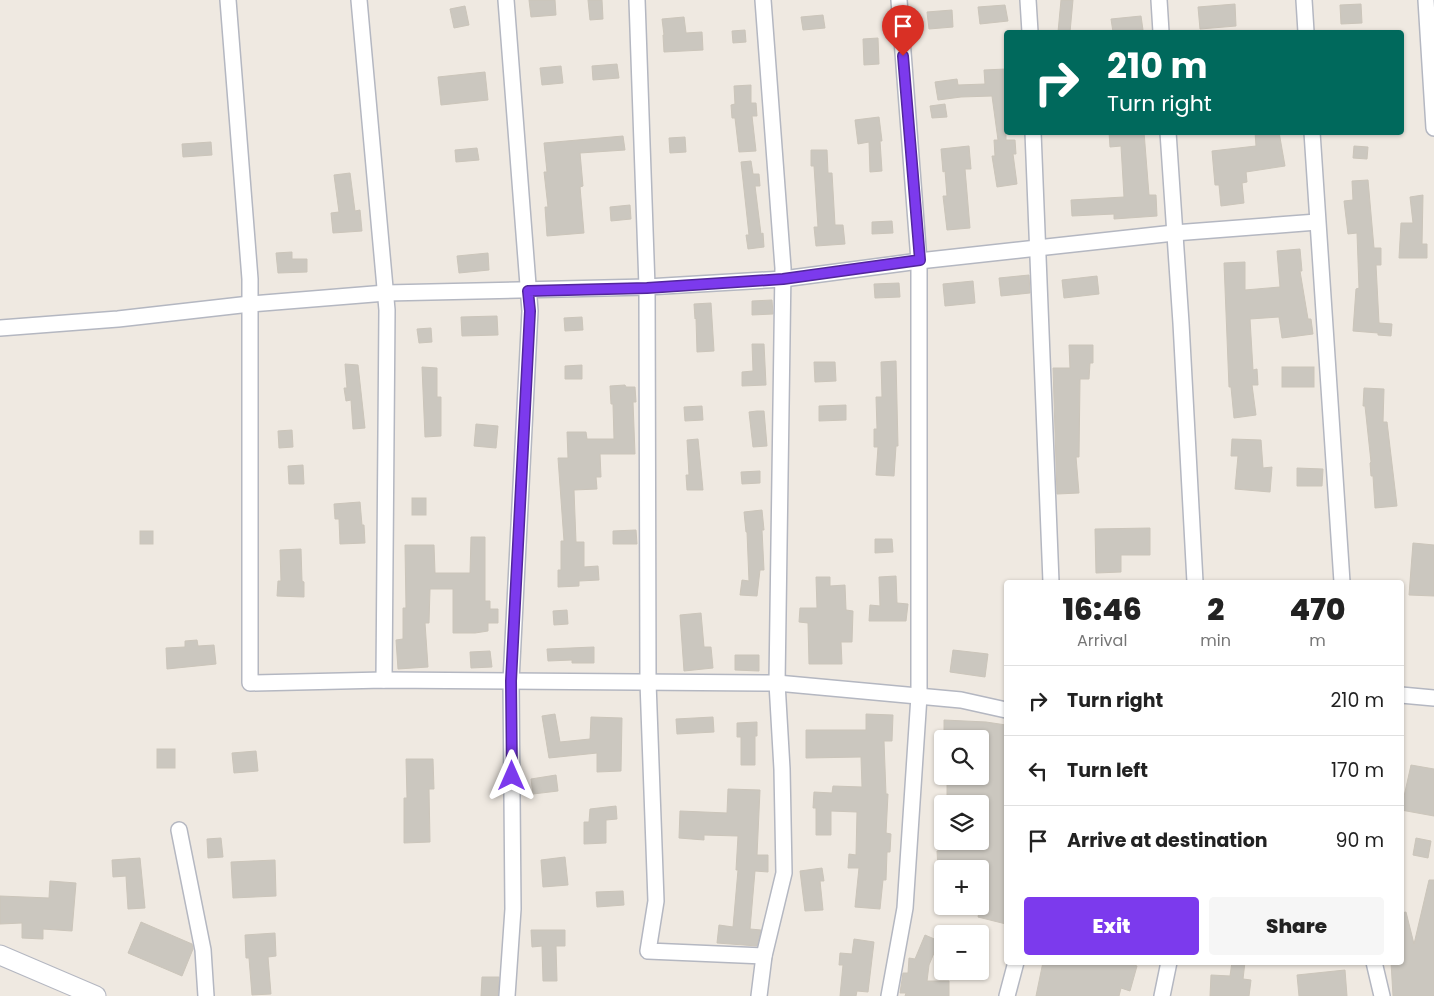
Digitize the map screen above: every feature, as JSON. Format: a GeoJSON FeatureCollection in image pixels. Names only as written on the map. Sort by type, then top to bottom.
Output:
{"type":"FeatureCollection","features":[{"type":"Feature","properties":{"kind":"street"},"geometry":{"type":"LineString","coordinates":[[228,0],[250,279],[250,683],[384,680],[777,683],[961,700],[1004,710]]}},
{"type":"Feature","properties":{"kind":"street"},"geometry":{"type":"LineString","coordinates":[[359,0],[387,310],[384,680]]}},
{"type":"Feature","properties":{"kind":"street"},"geometry":{"type":"LineString","coordinates":[[506,0],[530,311],[511,681],[513,909],[508,996]]}},
{"type":"Feature","properties":{"kind":"street"},"geometry":{"type":"LineString","coordinates":[[636,0],[647,288],[648,682],[656,901],[648,951],[764,956]]}},
{"type":"Feature","properties":{"kind":"street"},"geometry":{"type":"LineString","coordinates":[[759,996],[764,956],[784,873],[782,769],[777,683],[783,279],[763,0]]}},
{"type":"Feature","properties":{"kind":"street"},"geometry":{"type":"LineString","coordinates":[[889,996],[905,908],[919,696],[920,260],[899,0]]}},
{"type":"Feature","properties":{"kind":"street"},"geometry":{"type":"LineString","coordinates":[[1028,0],[1030,30]]}},
{"type":"Feature","properties":{"kind":"street"},"geometry":{"type":"LineString","coordinates":[[1159,0],[1161,30]]}},
{"type":"Feature","properties":{"kind":"street"},"geometry":{"type":"LineString","coordinates":[[1304,0],[1306,30]]}},
{"type":"Feature","properties":{"kind":"street"},"geometry":{"type":"LineString","coordinates":[[1426,0],[1434,128]]}},
{"type":"Feature","properties":{"kind":"street"},"geometry":{"type":"LineString","coordinates":[[1033,135],[1051,580]]}},
{"type":"Feature","properties":{"kind":"street"},"geometry":{"type":"LineString","coordinates":[[1168,135],[1195,580]]}},
{"type":"Feature","properties":{"kind":"street"},"geometry":{"type":"LineString","coordinates":[[1312,135],[1342,580]]}},
{"type":"Feature","properties":{"kind":"street"},"geometry":{"type":"LineString","coordinates":[[0,328],[118,319],[250,304],[386,293],[647,288],[783,279],[920,260],[1174,233],[1317,222]]}},
{"type":"Feature","properties":{"kind":"street"},"geometry":{"type":"LineString","coordinates":[[1404,695],[1434,698]]}},
{"type":"Feature","properties":{"kind":"street"},"geometry":{"type":"LineString","coordinates":[[179,830],[203,950],[206,996]]}},
{"type":"Feature","properties":{"kind":"street"},"geometry":{"type":"LineString","coordinates":[[0,957],[96,996]]}},
{"type":"Feature","properties":{"kind":"street"},"geometry":{"type":"LineString","coordinates":[[1007,996],[1015,965]]}},
{"type":"Feature","properties":{"kind":"street"},"geometry":{"type":"LineString","coordinates":[[1162,996],[1168,965]]}},
{"type":"Feature","properties":{"kind":"street"},"geometry":{"type":"LineString","coordinates":[[1375,965],[1382,996]]}},
{"type":"Feature","properties":{"kind":"building"},"geometry":{"type":"Polygon","coordinates":[[[529,0],[555,0],[556,15],[531,17],[529,0]]]}},
{"type":"Feature","properties":{"kind":"building"},"geometry":{"type":"Polygon","coordinates":[[[588,0],[602,0],[603,19],[590,20],[588,0]]]}},
{"type":"Feature","properties":{"kind":"building"},"geometry":{"type":"Polygon","coordinates":[[[1061,0],[1073,0],[1070,30],[1058,30],[1061,0]]]}},
{"type":"Feature","properties":{"kind":"building"},"geometry":{"type":"Polygon","coordinates":[[[1235,4],[1236,26],[1200,29],[1198,7],[1235,4]]]}},
{"type":"Feature","properties":{"kind":"building"},"geometry":{"type":"Polygon","coordinates":[[[1361,4],[1362,23],[1341,24],[1340,5],[1361,4]]]}},
{"type":"Feature","properties":{"kind":"building"},"geometry":{"type":"Polygon","coordinates":[[[1005,5],[1008,21],[980,24],[978,7],[1005,5]]]}},
{"type":"Feature","properties":{"kind":"building"},"geometry":{"type":"Polygon","coordinates":[[[465,6],[469,25],[454,28],[450,9],[465,6]]]}},
{"type":"Feature","properties":{"kind":"building"},"geometry":{"type":"Polygon","coordinates":[[[952,10],[953,27],[929,29],[927,12],[952,10]]]}},
{"type":"Feature","properties":{"kind":"building"},"geometry":{"type":"Polygon","coordinates":[[[823,15],[825,28],[803,30],[801,17],[823,15]]]}},
{"type":"Feature","properties":{"kind":"building"},"geometry":{"type":"Polygon","coordinates":[[[1141,16],[1143,30],[1113,30],[1111,19],[1141,16]]]}},
{"type":"Feature","properties":{"kind":"building"},"geometry":{"type":"Polygon","coordinates":[[[684,17],[686,33],[702,32],[703,50],[664,52],[662,19],[684,17]]]}},
{"type":"Feature","properties":{"kind":"building"},"geometry":{"type":"Polygon","coordinates":[[[745,30],[746,42],[733,43],[732,31],[745,30]]]}},
{"type":"Feature","properties":{"kind":"building"},"geometry":{"type":"Polygon","coordinates":[[[878,38],[879,64],[864,65],[863,39],[878,38]]]}},
{"type":"Feature","properties":{"kind":"building"},"geometry":{"type":"Polygon","coordinates":[[[617,64],[619,78],[593,80],[592,66],[617,64]]]}},
{"type":"Feature","properties":{"kind":"building"},"geometry":{"type":"Polygon","coordinates":[[[561,66],[563,83],[542,85],[540,68],[561,66]]]}},
{"type":"Feature","properties":{"kind":"building"},"geometry":{"type":"Polygon","coordinates":[[[1004,69],[1004,135],[1006,135],[1006,140],[1015,140],[1016,154],[1013,154],[1017,184],[997,187],[992,156],[995,156],[994,140],[998,140],[992,96],[938,100],[935,82],[957,79],[958,85],[985,84],[984,70],[1004,69]]]}},
{"type":"Feature","properties":{"kind":"building"},"geometry":{"type":"Polygon","coordinates":[[[485,72],[488,100],[441,105],[438,77],[485,72]]]}},
{"type":"Feature","properties":{"kind":"building"},"geometry":{"type":"Polygon","coordinates":[[[751,85],[751,103],[756,103],[757,116],[752,116],[756,151],[739,152],[735,118],[732,118],[731,105],[735,104],[734,86],[751,85]]]}},
{"type":"Feature","properties":{"kind":"building"},"geometry":{"type":"Polygon","coordinates":[[[945,104],[947,117],[932,118],[930,106],[945,104]]]}},
{"type":"Feature","properties":{"kind":"building"},"geometry":{"type":"Polygon","coordinates":[[[879,117],[882,141],[880,141],[882,171],[870,172],[869,142],[858,144],[855,120],[879,117]]]}},
{"type":"Feature","properties":{"kind":"building"},"geometry":{"type":"Polygon","coordinates":[[[1109,135],[1144,135],[1149,195],[1156,195],[1157,216],[1114,219],[1114,214],[1072,216],[1071,200],[1124,197],[1121,146],[1110,147],[1109,135]]]}},
{"type":"Feature","properties":{"kind":"building"},"geometry":{"type":"Polygon","coordinates":[[[1255,135],[1280,135],[1285,166],[1246,172],[1247,182],[1242,183],[1244,203],[1221,206],[1219,185],[1215,185],[1212,151],[1256,146],[1255,135]]]}},
{"type":"Feature","properties":{"kind":"building"},"geometry":{"type":"Polygon","coordinates":[[[623,136],[625,150],[580,153],[583,186],[580,187],[584,233],[547,236],[545,207],[548,207],[544,172],[547,172],[544,143],[623,136]]]}},
{"type":"Feature","properties":{"kind":"building"},"geometry":{"type":"Polygon","coordinates":[[[685,137],[686,152],[670,153],[669,138],[685,137]]]}},
{"type":"Feature","properties":{"kind":"building"},"geometry":{"type":"Polygon","coordinates":[[[211,142],[212,155],[183,157],[182,144],[211,142]]]}},
{"type":"Feature","properties":{"kind":"building"},"geometry":{"type":"Polygon","coordinates":[[[969,146],[971,169],[965,169],[970,228],[947,230],[943,196],[947,196],[941,149],[969,146]]]}},
{"type":"Feature","properties":{"kind":"building"},"geometry":{"type":"Polygon","coordinates":[[[1354,146],[1368,147],[1367,159],[1353,158],[1354,146]]]}},
{"type":"Feature","properties":{"kind":"building"},"geometry":{"type":"Polygon","coordinates":[[[477,148],[479,160],[456,162],[455,150],[477,148]]]}},
{"type":"Feature","properties":{"kind":"building"},"geometry":{"type":"Polygon","coordinates":[[[811,150],[827,150],[828,173],[832,173],[835,225],[843,225],[845,244],[816,246],[814,227],[818,227],[814,166],[811,166],[811,150]]]}},
{"type":"Feature","properties":{"kind":"building"},"geometry":{"type":"Polygon","coordinates":[[[751,161],[753,174],[759,174],[760,186],[755,186],[764,247],[748,249],[746,235],[749,235],[741,162],[751,161]]]}},
{"type":"Feature","properties":{"kind":"building"},"geometry":{"type":"Polygon","coordinates":[[[350,173],[355,211],[360,210],[362,231],[333,233],[331,213],[339,212],[334,175],[350,173]]]}},
{"type":"Feature","properties":{"kind":"building"},"geometry":{"type":"Polygon","coordinates":[[[1368,180],[1374,248],[1381,248],[1381,265],[1376,265],[1379,323],[1392,324],[1391,336],[1353,331],[1356,289],[1359,288],[1357,233],[1348,234],[1344,201],[1353,200],[1352,181],[1368,180]]]}},
{"type":"Feature","properties":{"kind":"building"},"geometry":{"type":"Polygon","coordinates":[[[1423,195],[1422,244],[1427,244],[1427,258],[1399,258],[1401,223],[1413,223],[1410,197],[1423,195]]]}},
{"type":"Feature","properties":{"kind":"building"},"geometry":{"type":"Polygon","coordinates":[[[630,205],[631,219],[611,221],[610,207],[630,205]]]}},
{"type":"Feature","properties":{"kind":"building"},"geometry":{"type":"Polygon","coordinates":[[[892,221],[893,233],[872,234],[872,222],[892,221]]]}},
{"type":"Feature","properties":{"kind":"building"},"geometry":{"type":"Polygon","coordinates":[[[1300,249],[1302,271],[1300,271],[1308,319],[1311,319],[1313,334],[1282,338],[1279,317],[1250,319],[1253,370],[1257,369],[1258,385],[1252,385],[1256,415],[1234,418],[1231,387],[1229,387],[1224,263],[1245,262],[1245,290],[1280,287],[1277,251],[1300,249]]]}},
{"type":"Feature","properties":{"kind":"building"},"geometry":{"type":"Polygon","coordinates":[[[292,252],[292,259],[307,259],[307,272],[278,273],[276,253],[292,252]]]}},
{"type":"Feature","properties":{"kind":"building"},"geometry":{"type":"Polygon","coordinates":[[[488,253],[489,270],[459,273],[457,256],[488,253]]]}},
{"type":"Feature","properties":{"kind":"building"},"geometry":{"type":"Polygon","coordinates":[[[1029,275],[1030,293],[1001,296],[999,278],[1029,275]]]}},
{"type":"Feature","properties":{"kind":"building"},"geometry":{"type":"Polygon","coordinates":[[[1097,276],[1099,294],[1064,298],[1062,280],[1097,276]]]}},
{"type":"Feature","properties":{"kind":"building"},"geometry":{"type":"Polygon","coordinates":[[[973,281],[975,303],[945,306],[943,284],[973,281]]]}},
{"type":"Feature","properties":{"kind":"building"},"geometry":{"type":"Polygon","coordinates":[[[899,283],[900,297],[875,298],[874,284],[899,283]]]}},
{"type":"Feature","properties":{"kind":"building"},"geometry":{"type":"Polygon","coordinates":[[[772,300],[773,314],[752,315],[752,301],[772,300]]]}},
{"type":"Feature","properties":{"kind":"building"},"geometry":{"type":"Polygon","coordinates":[[[711,303],[714,351],[697,352],[694,304],[711,303]]]}},
{"type":"Feature","properties":{"kind":"building"},"geometry":{"type":"Polygon","coordinates":[[[497,316],[498,335],[462,336],[461,317],[497,316]]]}},
{"type":"Feature","properties":{"kind":"building"},"geometry":{"type":"Polygon","coordinates":[[[582,317],[583,330],[565,331],[564,318],[582,317]]]}},
{"type":"Feature","properties":{"kind":"building"},"geometry":{"type":"Polygon","coordinates":[[[431,328],[432,342],[419,343],[417,329],[431,328]]]}},
{"type":"Feature","properties":{"kind":"building"},"geometry":{"type":"Polygon","coordinates":[[[752,344],[764,344],[766,385],[742,386],[742,372],[753,371],[752,344]]]}},
{"type":"Feature","properties":{"kind":"building"},"geometry":{"type":"Polygon","coordinates":[[[1069,345],[1093,345],[1093,363],[1090,363],[1089,379],[1080,379],[1079,457],[1076,457],[1079,493],[1057,494],[1053,368],[1070,368],[1069,345]]]}},
{"type":"Feature","properties":{"kind":"building"},"geometry":{"type":"Polygon","coordinates":[[[896,361],[898,446],[896,446],[894,476],[876,475],[878,447],[874,447],[874,429],[877,429],[876,397],[882,397],[881,362],[896,361]]]}},
{"type":"Feature","properties":{"kind":"building"},"geometry":{"type":"Polygon","coordinates":[[[814,362],[835,362],[836,381],[815,382],[814,362]]]}},
{"type":"Feature","properties":{"kind":"building"},"geometry":{"type":"Polygon","coordinates":[[[345,364],[358,365],[365,428],[353,429],[351,400],[346,401],[344,388],[347,388],[345,364]]]}},
{"type":"Feature","properties":{"kind":"building"},"geometry":{"type":"Polygon","coordinates":[[[582,365],[582,379],[565,379],[565,366],[582,365]]]}},
{"type":"Feature","properties":{"kind":"building"},"geometry":{"type":"Polygon","coordinates":[[[422,367],[437,368],[437,397],[441,397],[441,436],[425,437],[422,367]]]}},
{"type":"Feature","properties":{"kind":"building"},"geometry":{"type":"Polygon","coordinates":[[[1282,367],[1314,367],[1314,387],[1282,387],[1282,367]]]}},
{"type":"Feature","properties":{"kind":"building"},"geometry":{"type":"Polygon","coordinates":[[[625,385],[626,387],[635,387],[636,402],[633,402],[635,454],[600,454],[601,477],[596,477],[597,489],[574,490],[576,542],[584,542],[584,567],[598,566],[599,580],[579,581],[579,586],[558,587],[558,570],[561,570],[561,541],[564,541],[558,458],[568,458],[567,432],[586,432],[587,439],[614,439],[613,404],[611,404],[610,386],[625,385]]]}},
{"type":"Feature","properties":{"kind":"building"},"geometry":{"type":"Polygon","coordinates":[[[1364,388],[1384,389],[1383,422],[1387,422],[1397,506],[1375,508],[1365,406],[1363,406],[1364,388]]]}},
{"type":"Feature","properties":{"kind":"building"},"geometry":{"type":"Polygon","coordinates":[[[846,405],[846,420],[819,421],[819,406],[846,405]]]}},
{"type":"Feature","properties":{"kind":"building"},"geometry":{"type":"Polygon","coordinates":[[[702,406],[703,420],[685,421],[684,407],[702,406]]]}},
{"type":"Feature","properties":{"kind":"building"},"geometry":{"type":"Polygon","coordinates":[[[764,411],[767,446],[753,447],[749,412],[764,411]]]}},
{"type":"Feature","properties":{"kind":"building"},"geometry":{"type":"Polygon","coordinates":[[[476,424],[498,426],[496,448],[474,446],[476,424]]]}},
{"type":"Feature","properties":{"kind":"building"},"geometry":{"type":"Polygon","coordinates":[[[292,430],[293,447],[279,448],[278,431],[292,430]]]}},
{"type":"Feature","properties":{"kind":"building"},"geometry":{"type":"Polygon","coordinates":[[[698,439],[703,490],[687,490],[686,475],[689,475],[687,440],[698,439]]]}},
{"type":"Feature","properties":{"kind":"building"},"geometry":{"type":"Polygon","coordinates":[[[1232,439],[1261,440],[1263,468],[1272,467],[1270,492],[1235,489],[1238,456],[1231,456],[1232,439]]]}},
{"type":"Feature","properties":{"kind":"building"},"geometry":{"type":"Polygon","coordinates":[[[303,465],[304,484],[289,484],[288,466],[303,465]]]}},
{"type":"Feature","properties":{"kind":"building"},"geometry":{"type":"Polygon","coordinates":[[[1297,468],[1323,469],[1322,486],[1297,486],[1297,468]]]}},
{"type":"Feature","properties":{"kind":"building"},"geometry":{"type":"Polygon","coordinates":[[[760,471],[760,483],[742,484],[741,472],[760,471]]]}},
{"type":"Feature","properties":{"kind":"building"},"geometry":{"type":"Polygon","coordinates":[[[412,498],[426,498],[426,515],[412,515],[412,498]]]}},
{"type":"Feature","properties":{"kind":"building"},"geometry":{"type":"Polygon","coordinates":[[[360,502],[365,543],[340,544],[339,519],[335,519],[334,504],[360,502]]]}},
{"type":"Feature","properties":{"kind":"building"},"geometry":{"type":"Polygon","coordinates":[[[762,510],[764,570],[760,570],[757,596],[740,595],[742,580],[749,581],[747,532],[744,512],[762,510]]]}},
{"type":"Feature","properties":{"kind":"building"},"geometry":{"type":"Polygon","coordinates":[[[1150,528],[1150,555],[1121,555],[1121,572],[1096,573],[1095,529],[1150,528]]]}},
{"type":"Feature","properties":{"kind":"building"},"geometry":{"type":"Polygon","coordinates":[[[636,530],[637,544],[613,544],[613,531],[636,530]]]}},
{"type":"Feature","properties":{"kind":"building"},"geometry":{"type":"Polygon","coordinates":[[[140,531],[153,531],[153,544],[140,544],[140,531]]]}},
{"type":"Feature","properties":{"kind":"building"},"geometry":{"type":"Polygon","coordinates":[[[471,537],[485,537],[485,601],[490,601],[490,609],[498,609],[498,623],[488,623],[488,631],[453,633],[453,589],[430,589],[429,623],[425,623],[428,667],[398,669],[396,640],[403,639],[403,608],[406,608],[405,545],[434,545],[435,573],[470,573],[471,537]]]}},
{"type":"Feature","properties":{"kind":"building"},"geometry":{"type":"Polygon","coordinates":[[[875,539],[892,539],[893,552],[875,553],[875,539]]]}},
{"type":"Feature","properties":{"kind":"building"},"geometry":{"type":"Polygon","coordinates":[[[1413,543],[1434,545],[1434,596],[1409,595],[1413,543]]]}},
{"type":"Feature","properties":{"kind":"building"},"geometry":{"type":"Polygon","coordinates":[[[301,549],[304,597],[277,596],[278,581],[281,581],[280,550],[301,549]]]}},
{"type":"Feature","properties":{"kind":"building"},"geometry":{"type":"Polygon","coordinates":[[[896,576],[897,603],[908,604],[906,621],[869,621],[870,605],[880,606],[879,577],[896,576]]]}},
{"type":"Feature","properties":{"kind":"building"},"geometry":{"type":"Polygon","coordinates":[[[816,577],[830,577],[830,586],[845,585],[846,610],[853,611],[852,642],[841,642],[842,664],[809,664],[808,623],[799,622],[800,608],[817,608],[816,577]]]}},
{"type":"Feature","properties":{"kind":"building"},"geometry":{"type":"Polygon","coordinates":[[[567,610],[568,624],[554,625],[553,611],[567,610]]]}},
{"type":"Feature","properties":{"kind":"building"},"geometry":{"type":"Polygon","coordinates":[[[701,613],[704,647],[711,647],[713,668],[684,671],[680,615],[701,613]]]}},
{"type":"Feature","properties":{"kind":"building"},"geometry":{"type":"Polygon","coordinates":[[[197,640],[198,646],[214,645],[216,664],[167,669],[166,648],[185,647],[185,641],[197,640]]]}},
{"type":"Feature","properties":{"kind":"building"},"geometry":{"type":"Polygon","coordinates":[[[594,647],[594,663],[572,663],[572,660],[548,661],[547,649],[594,647]]]}},
{"type":"Feature","properties":{"kind":"building"},"geometry":{"type":"Polygon","coordinates":[[[953,650],[988,654],[985,677],[950,672],[953,650]]]}},
{"type":"Feature","properties":{"kind":"building"},"geometry":{"type":"Polygon","coordinates":[[[490,651],[492,667],[471,668],[470,652],[490,651]]]}},
{"type":"Feature","properties":{"kind":"building"},"geometry":{"type":"Polygon","coordinates":[[[735,655],[759,655],[759,671],[735,670],[735,655]]]}},
{"type":"Feature","properties":{"kind":"building"},"geometry":{"type":"Polygon","coordinates":[[[555,714],[560,742],[590,739],[591,717],[622,718],[621,771],[597,772],[597,753],[549,758],[542,716],[555,714]]]}},
{"type":"Feature","properties":{"kind":"building"},"geometry":{"type":"Polygon","coordinates":[[[866,714],[893,715],[892,741],[884,741],[886,794],[888,794],[886,833],[891,834],[890,852],[887,852],[886,880],[883,880],[880,909],[855,907],[859,868],[848,868],[849,854],[856,855],[857,812],[831,811],[831,835],[816,835],[816,808],[813,808],[814,792],[832,793],[833,786],[862,787],[861,757],[806,758],[806,730],[866,730],[866,714]]]}},
{"type":"Feature","properties":{"kind":"building"},"geometry":{"type":"Polygon","coordinates":[[[713,717],[714,732],[677,734],[676,719],[713,717]]]}},
{"type":"Feature","properties":{"kind":"building"},"geometry":{"type":"Polygon","coordinates":[[[944,720],[1004,725],[1004,924],[978,917],[978,915],[989,915],[989,860],[938,860],[937,851],[940,850],[989,850],[989,795],[947,795],[947,785],[989,785],[989,730],[944,730],[944,720]]]}},
{"type":"Feature","properties":{"kind":"building"},"geometry":{"type":"Polygon","coordinates":[[[757,722],[755,765],[741,765],[741,737],[737,737],[737,723],[757,722]]]}},
{"type":"Feature","properties":{"kind":"building"},"geometry":{"type":"Polygon","coordinates":[[[157,749],[175,749],[175,768],[157,768],[157,749]]]}},
{"type":"Feature","properties":{"kind":"building"},"geometry":{"type":"Polygon","coordinates":[[[256,751],[258,771],[234,773],[232,753],[256,751]]]}},
{"type":"Feature","properties":{"kind":"building"},"geometry":{"type":"Polygon","coordinates":[[[406,759],[433,759],[434,789],[429,789],[430,842],[404,843],[404,798],[407,798],[406,759]]]}},
{"type":"Feature","properties":{"kind":"building"},"geometry":{"type":"Polygon","coordinates":[[[1411,765],[1434,769],[1434,816],[1404,811],[1404,796],[1411,765]]]}},
{"type":"Feature","properties":{"kind":"building"},"geometry":{"type":"Polygon","coordinates":[[[556,775],[558,791],[533,794],[531,779],[556,775]]]}},
{"type":"Feature","properties":{"kind":"building"},"geometry":{"type":"Polygon","coordinates":[[[728,789],[760,790],[757,855],[768,855],[768,872],[755,871],[750,929],[761,930],[757,946],[717,943],[719,925],[733,927],[738,870],[736,870],[738,836],[704,835],[704,840],[679,838],[680,811],[727,813],[728,789]]]}},
{"type":"Feature","properties":{"kind":"building"},"geometry":{"type":"Polygon","coordinates":[[[616,806],[617,819],[606,820],[606,843],[584,844],[584,822],[589,822],[590,809],[616,806]]]}},
{"type":"Feature","properties":{"kind":"building"},"geometry":{"type":"Polygon","coordinates":[[[221,838],[223,857],[208,858],[207,839],[221,838]]]}},
{"type":"Feature","properties":{"kind":"building"},"geometry":{"type":"Polygon","coordinates":[[[1416,838],[1431,841],[1428,858],[1413,855],[1416,838]]]}},
{"type":"Feature","properties":{"kind":"building"},"geometry":{"type":"Polygon","coordinates":[[[565,857],[568,885],[543,887],[541,860],[565,857]]]}},
{"type":"Feature","properties":{"kind":"building"},"geometry":{"type":"Polygon","coordinates":[[[140,858],[145,908],[128,909],[126,876],[113,877],[112,860],[140,858]]]}},
{"type":"Feature","properties":{"kind":"building"},"geometry":{"type":"Polygon","coordinates":[[[275,860],[276,896],[233,898],[231,862],[275,860]]]}},
{"type":"Feature","properties":{"kind":"building"},"geometry":{"type":"Polygon","coordinates":[[[822,868],[824,881],[820,881],[823,910],[805,911],[800,871],[822,868]]]}},
{"type":"Feature","properties":{"kind":"building"},"geometry":{"type":"Polygon","coordinates":[[[1429,880],[1434,880],[1434,996],[1393,996],[1391,965],[1404,965],[1404,912],[1406,912],[1414,944],[1429,880]]]}},
{"type":"Feature","properties":{"kind":"building"},"geometry":{"type":"Polygon","coordinates":[[[50,881],[76,883],[72,931],[43,929],[43,939],[22,938],[22,923],[0,924],[0,896],[49,898],[50,881]]]}},
{"type":"Feature","properties":{"kind":"building"},"geometry":{"type":"Polygon","coordinates":[[[623,891],[624,905],[597,907],[596,892],[623,891]]]}},
{"type":"Feature","properties":{"kind":"building"},"geometry":{"type":"Polygon","coordinates":[[[141,922],[192,944],[193,949],[182,976],[128,953],[141,922]]]}},
{"type":"Feature","properties":{"kind":"building"},"geometry":{"type":"Polygon","coordinates":[[[531,930],[565,930],[565,946],[556,946],[557,981],[543,981],[542,946],[532,947],[531,930]]]}},
{"type":"Feature","properties":{"kind":"building"},"geometry":{"type":"Polygon","coordinates":[[[275,933],[276,956],[268,957],[271,994],[252,995],[249,958],[246,958],[245,935],[275,933]]]}},
{"type":"Feature","properties":{"kind":"building"},"geometry":{"type":"Polygon","coordinates":[[[925,935],[934,939],[934,953],[929,965],[927,981],[949,981],[949,996],[905,996],[906,993],[900,993],[903,973],[908,973],[909,958],[915,959],[925,935]]]}},
{"type":"Feature","properties":{"kind":"building"},"geometry":{"type":"Polygon","coordinates":[[[854,939],[874,942],[868,992],[857,991],[856,996],[840,996],[843,965],[839,965],[840,953],[852,954],[854,939]]]}},
{"type":"Feature","properties":{"kind":"building"},"geometry":{"type":"Polygon","coordinates":[[[1042,965],[1137,966],[1130,991],[1121,988],[1119,996],[1036,996],[1042,965]]]}},
{"type":"Feature","properties":{"kind":"building"},"geometry":{"type":"Polygon","coordinates":[[[1232,965],[1245,965],[1243,979],[1251,980],[1249,996],[1210,996],[1211,975],[1230,976],[1232,965]]]}},
{"type":"Feature","properties":{"kind":"building"},"geometry":{"type":"Polygon","coordinates":[[[1345,970],[1347,996],[1299,996],[1297,975],[1345,970]]]}},
{"type":"Feature","properties":{"kind":"building"},"geometry":{"type":"Polygon","coordinates":[[[482,977],[499,977],[498,996],[481,996],[482,977]]]}},
{"type":"Feature","properties":{"kind":"route"},"geometry":{"type":"LineString","coordinates":[[512,776],[511,681],[530,311],[528,291],[647,288],[783,279],[920,260],[903,56]]}}]}
